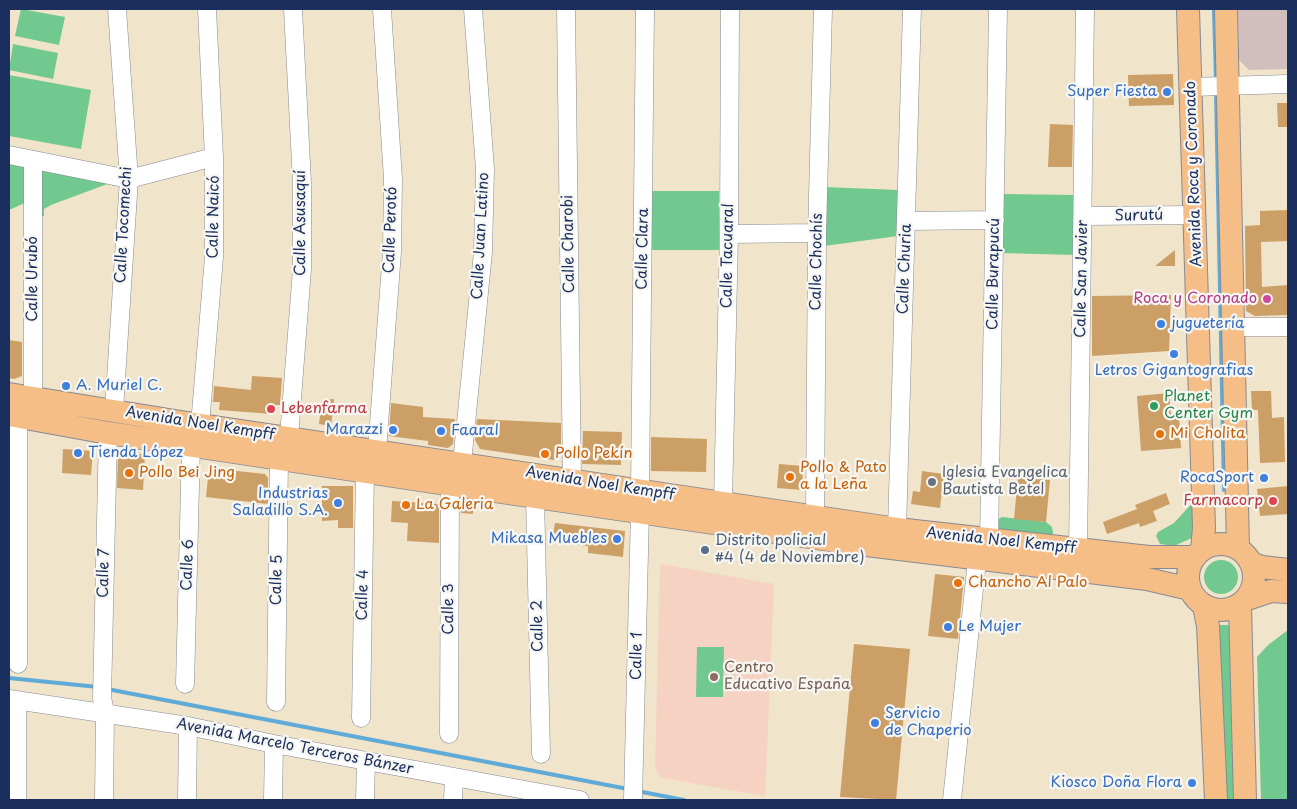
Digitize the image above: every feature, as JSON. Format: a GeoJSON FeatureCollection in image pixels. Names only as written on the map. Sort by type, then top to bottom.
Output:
{"type":"FeatureCollection","features":[{"type":"Feature","properties":{"kind":"main road","name":"Avenida Roca y Coronado"},"geometry":{"type":"LineString","coordinates":[[1188,9],[1211,86],[1234,327],[1245,556]]}},
{"type":"Feature","properties":{"kind":"main road","name":"Avenida Roca y Coronado"},"geometry":{"type":"LineString","coordinates":[[1198,554],[1204,528],[1196,215],[1211,86],[1226,9]]}},
{"type":"Feature","properties":{"kind":"main road","name":"Avenida Noel Kempff"},"geometry":{"type":"LineString","coordinates":[[9,394],[190,423],[576,480],[627,500],[640,500],[647,506],[665,502],[717,502],[897,529],[982,546],[1004,563],[1147,579],[1197,598]]}},
{"type":"Feature","properties":{"kind":"main road"},"geometry":{"type":"LineString","coordinates":[[43,400],[63,411],[94,420],[108,432],[121,426],[156,426],[190,423]]}},
{"type":"Feature","properties":{"kind":"main road","name":"Avenida Noel Kempff"},"geometry":{"type":"LineString","coordinates":[[13,415],[191,446],[535,497],[640,500],[850,543],[921,552],[923,542],[927,541],[982,546],[1078,550],[1150,557],[1198,554]]}},
{"type":"Feature","properties":{"kind":"main road"},"geometry":{"type":"LineString","coordinates":[[286,460],[306,456],[352,460],[376,450],[380,458],[390,465],[445,484]]}},
{"type":"Feature","properties":{"kind":"main road"},"geometry":{"type":"LineString","coordinates":[[850,543],[889,542],[894,540],[897,529]]}},
{"type":"Feature","properties":{"kind":"main road"},"geometry":{"type":"LineString","coordinates":[[1216,800],[1208,626],[1188,579],[1198,554],[1222,543],[1262,567],[1288,570]]}},
{"type":"Feature","properties":{"kind":"main road"},"geometry":{"type":"LineString","coordinates":[[1004,563],[1027,559],[1060,559],[1078,550]]}},
{"type":"Feature","properties":{"kind":"main road"},"geometry":{"type":"LineString","coordinates":[[1245,556],[1254,582],[1243,602],[1245,800]]}},
{"type":"Feature","properties":{"kind":"main road"},"geometry":{"type":"LineString","coordinates":[[1197,598],[1223,611],[1271,592],[1288,592]]}},
{"type":"Feature","properties":{"kind":"street","name":"Calle Tocomechi"},"geometry":{"type":"LineString","coordinates":[[114,410],[129,179],[118,9]]}},
{"type":"Feature","properties":{"kind":"street","name":"Calle Naicó"},"geometry":{"type":"LineString","coordinates":[[190,423],[214,257],[214,157],[207,9]]}},
{"type":"Feature","properties":{"kind":"street","name":"Calle Asusaquí"},"geometry":{"type":"LineString","coordinates":[[289,437],[302,269],[302,183],[293,9]]}},
{"type":"Feature","properties":{"kind":"street","name":"Calle Perotó"},"geometry":{"type":"LineString","coordinates":[[376,450],[392,252],[392,179],[382,9]]}},
{"type":"Feature","properties":{"kind":"street","name":"Calle Juan Latino"},"geometry":{"type":"LineString","coordinates":[[462,463],[484,242],[485,169],[473,9]]}},
{"type":"Feature","properties":{"kind":"street","name":"Calle Charobi"},"geometry":{"type":"LineString","coordinates":[[566,9],[576,480]]}},
{"type":"Feature","properties":{"kind":"street","name":"Calle Clara"},"geometry":{"type":"LineString","coordinates":[[640,500],[645,9]]}},
{"type":"Feature","properties":{"kind":"street","name":"Calle Tacuaral"},"geometry":{"type":"LineString","coordinates":[[717,502],[729,234],[730,9]]}},
{"type":"Feature","properties":{"kind":"street","name":"Calle Chochís"},"geometry":{"type":"LineString","coordinates":[[815,516],[817,233],[823,9]]}},
{"type":"Feature","properties":{"kind":"street","name":"Calle Churia"},"geometry":{"type":"LineString","coordinates":[[897,529],[912,9]]}},
{"type":"Feature","properties":{"kind":"street","name":"Calle Burapucú"},"geometry":{"type":"LineString","coordinates":[[952,800],[982,546],[995,220],[998,9]]}},
{"type":"Feature","properties":{"kind":"street","name":"Calle San Javier"},"geometry":{"type":"LineString","coordinates":[[1078,550],[1085,9]]}},
{"type":"Feature","properties":{"kind":"street"},"geometry":{"type":"LineString","coordinates":[[1211,86],[1288,84]]}},
{"type":"Feature","properties":{"kind":"street"},"geometry":{"type":"LineString","coordinates":[[9,155],[129,179],[214,157]]}},
{"type":"Feature","properties":{"kind":"street","name":"Calle Urubó"},"geometry":{"type":"LineString","coordinates":[[33,160],[43,400]]}},
{"type":"Feature","properties":{"kind":"street","name":"Surutú"},"geometry":{"type":"LineString","coordinates":[[1083,216],[1196,215]]}},
{"type":"Feature","properties":{"kind":"street"},"geometry":{"type":"LineString","coordinates":[[906,221],[995,220]]}},
{"type":"Feature","properties":{"kind":"street"},"geometry":{"type":"LineString","coordinates":[[729,234],[817,233]]}},
{"type":"Feature","properties":{"kind":"street"},"geometry":{"type":"LineString","coordinates":[[1234,327],[1288,327]]}},
{"type":"Feature","properties":{"kind":"street"},"geometry":{"type":"LineString","coordinates":[[13,415],[18,664]]}},
{"type":"Feature","properties":{"kind":"street","name":"Calle 7"},"geometry":{"type":"LineString","coordinates":[[104,800],[102,676],[108,432]]}},
{"type":"Feature","properties":{"kind":"street","name":"Calle 6"},"geometry":{"type":"LineString","coordinates":[[185,684],[191,446]]}},
{"type":"Feature","properties":{"kind":"street","name":"Calle 5"},"geometry":{"type":"LineString","coordinates":[[276,702],[286,460]]}},
{"type":"Feature","properties":{"kind":"street","name":"Calle 4"},"geometry":{"type":"LineString","coordinates":[[361,718],[365,471]]}},
{"type":"Feature","properties":{"kind":"street","name":"Calle 3"},"geometry":{"type":"LineString","coordinates":[[445,484],[449,734]]}},
{"type":"Feature","properties":{"kind":"street","name":"Calle 2"},"geometry":{"type":"LineString","coordinates":[[535,497],[541,754]]}},
{"type":"Feature","properties":{"kind":"street","name":"Calle 1"},"geometry":{"type":"LineString","coordinates":[[633,799],[640,500]]}},
{"type":"Feature","properties":{"kind":"street"},"geometry":{"type":"LineString","coordinates":[[13,700],[17,800]]}},
{"type":"Feature","properties":{"kind":"street","name":"Avenida Marcelo Terceros Bánzer"},"geometry":{"type":"LineString","coordinates":[[13,700],[103,705],[188,726],[274,744],[454,777],[540,796],[580,800]]}},
{"type":"Feature","properties":{"kind":"street"},"geometry":{"type":"LineString","coordinates":[[187,800],[188,726]]}},
{"type":"Feature","properties":{"kind":"street"},"geometry":{"type":"LineString","coordinates":[[273,800],[274,744]]}},
{"type":"Feature","properties":{"kind":"street"},"geometry":{"type":"LineString","coordinates":[[365,800],[366,761]]}},
{"type":"Feature","properties":{"kind":"street"},"geometry":{"type":"LineString","coordinates":[[454,777],[454,800]]}},
{"type":"Feature","properties":{"kind":"shaded area"},"geometry":{"type":"Polygon","coordinates":[[[1238,9],[1288,9],[1288,69],[1249,70],[1239,60],[1238,9]]]}},
{"type":"Feature","properties":{"kind":"shaded area","name":"Centro Educativo España"},"geometry":{"type":"Polygon","coordinates":[[[660,564],[774,584],[765,796],[662,778],[655,770],[660,564]]]}},
{"type":"Feature","properties":{"kind":"green space"},"geometry":{"type":"Polygon","coordinates":[[[21,9],[65,17],[59,45],[15,36],[21,9]]]}},
{"type":"Feature","properties":{"kind":"green space"},"geometry":{"type":"Polygon","coordinates":[[[13,44],[58,53],[53,79],[9,70],[13,44]]]}},
{"type":"Feature","properties":{"kind":"green space"},"geometry":{"type":"Polygon","coordinates":[[[9,75],[91,90],[81,149],[9,136],[9,75]]]}},
{"type":"Feature","properties":{"kind":"green space"},"geometry":{"type":"Polygon","coordinates":[[[9,160],[24,166],[27,202],[9,210],[9,160]]]}},
{"type":"Feature","properties":{"kind":"green space"},"geometry":{"type":"Polygon","coordinates":[[[41,169],[117,184],[113,186],[110,183],[51,205],[44,209],[44,216],[37,217],[41,169]]]}},
{"type":"Feature","properties":{"kind":"green space"},"geometry":{"type":"Polygon","coordinates":[[[824,187],[899,190],[898,236],[824,246],[824,187]]]}},
{"type":"Feature","properties":{"kind":"green space"},"geometry":{"type":"Polygon","coordinates":[[[648,191],[719,191],[719,250],[647,250],[648,191]]]}},
{"type":"Feature","properties":{"kind":"green space"},"geometry":{"type":"Polygon","coordinates":[[[1001,194],[1077,195],[1076,255],[1000,253],[1001,194]]]}},
{"type":"Feature","properties":{"kind":"green space"},"geometry":{"type":"Polygon","coordinates":[[[1195,500],[1194,537],[1174,546],[1160,544],[1156,536],[1158,532],[1174,523],[1195,500]]]}},
{"type":"Feature","properties":{"kind":"green space"},"geometry":{"type":"Polygon","coordinates":[[[1002,517],[1046,522],[1052,527],[1053,533],[1051,537],[1002,532],[997,527],[997,520],[1002,517]]]}},
{"type":"Feature","properties":{"kind":"green space"},"geometry":{"type":"Polygon","coordinates":[[[1221,560],[1228,561],[1233,565],[1237,570],[1237,584],[1233,589],[1228,593],[1221,594],[1214,593],[1209,589],[1205,584],[1204,577],[1205,570],[1209,565],[1214,561],[1221,560]]]}},
{"type":"Feature","properties":{"kind":"green space"},"geometry":{"type":"Polygon","coordinates":[[[1213,625],[1231,625],[1238,800],[1221,800],[1213,625]]]}},
{"type":"Feature","properties":{"kind":"green space"},"geometry":{"type":"Polygon","coordinates":[[[1288,630],[1288,800],[1261,800],[1257,657],[1268,645],[1288,630]]]}},
{"type":"Feature","properties":{"kind":"green space"},"geometry":{"type":"Polygon","coordinates":[[[697,647],[724,647],[723,697],[696,697],[697,647]]]}},
{"type":"Feature","properties":{"kind":"building"},"geometry":{"type":"Polygon","coordinates":[[[1173,74],[1174,105],[1129,106],[1128,75],[1173,74]]]}},
{"type":"Feature","properties":{"kind":"building"},"geometry":{"type":"Polygon","coordinates":[[[1277,103],[1288,103],[1288,127],[1278,127],[1277,103]]]}},
{"type":"Feature","properties":{"kind":"building"},"geometry":{"type":"Polygon","coordinates":[[[1050,124],[1073,125],[1072,167],[1048,167],[1050,124]]]}},
{"type":"Feature","properties":{"kind":"building"},"geometry":{"type":"Polygon","coordinates":[[[1288,210],[1288,241],[1261,242],[1262,287],[1288,285],[1288,315],[1255,316],[1246,311],[1245,226],[1260,225],[1260,211],[1288,210]]]}},
{"type":"Feature","properties":{"kind":"building"},"geometry":{"type":"Polygon","coordinates":[[[1175,250],[1175,266],[1155,266],[1175,250]]]}},
{"type":"Feature","properties":{"kind":"building"},"geometry":{"type":"Polygon","coordinates":[[[1171,295],[1169,351],[1092,356],[1092,296],[1171,295]]]}},
{"type":"Feature","properties":{"kind":"building"},"geometry":{"type":"Polygon","coordinates":[[[9,340],[22,342],[22,376],[14,379],[9,378],[9,340]]]}},
{"type":"Feature","properties":{"kind":"building"},"geometry":{"type":"Polygon","coordinates":[[[252,376],[282,378],[280,405],[275,405],[275,412],[272,414],[219,410],[220,402],[213,402],[214,386],[251,390],[252,376]]]}},
{"type":"Feature","properties":{"kind":"building"},"geometry":{"type":"Polygon","coordinates":[[[1251,391],[1271,391],[1272,418],[1284,417],[1285,462],[1260,463],[1258,410],[1252,410],[1251,391]]]}},
{"type":"Feature","properties":{"kind":"building","name":"Mi Cholita"},"geometry":{"type":"Polygon","coordinates":[[[1169,393],[1171,417],[1179,416],[1181,448],[1141,451],[1137,396],[1169,393]]]}},
{"type":"Feature","properties":{"kind":"building"},"geometry":{"type":"Polygon","coordinates":[[[334,399],[331,426],[319,424],[322,400],[334,399]]]}},
{"type":"Feature","properties":{"kind":"building"},"geometry":{"type":"Polygon","coordinates":[[[391,403],[423,407],[423,417],[455,419],[453,444],[448,448],[428,445],[428,441],[389,436],[391,403]]]}},
{"type":"Feature","properties":{"kind":"building"},"geometry":{"type":"Polygon","coordinates":[[[477,419],[561,423],[561,453],[554,460],[480,449],[475,440],[477,419]]]}},
{"type":"Feature","properties":{"kind":"building"},"geometry":{"type":"Polygon","coordinates":[[[583,431],[622,432],[621,465],[582,464],[583,431]]]}},
{"type":"Feature","properties":{"kind":"building"},"geometry":{"type":"Polygon","coordinates":[[[651,437],[707,439],[706,472],[651,471],[651,437]]]}},
{"type":"Feature","properties":{"kind":"building"},"geometry":{"type":"Polygon","coordinates":[[[63,449],[93,451],[91,475],[62,473],[63,449]]]}},
{"type":"Feature","properties":{"kind":"building","name":"Pollo Bei Jing"},"geometry":{"type":"Polygon","coordinates":[[[122,453],[145,454],[143,490],[117,488],[118,455],[122,453]]]}},
{"type":"Feature","properties":{"kind":"building","name":"Pollo & Pato a la Leña"},"geometry":{"type":"Polygon","coordinates":[[[779,464],[803,466],[802,490],[777,488],[779,464]]]}},
{"type":"Feature","properties":{"kind":"building"},"geometry":{"type":"Polygon","coordinates":[[[209,468],[265,474],[268,478],[268,504],[206,497],[209,468]]]}},
{"type":"Feature","properties":{"kind":"building","name":"Iglesia Evangelica Bautista Betel"},"geometry":{"type":"Polygon","coordinates":[[[922,471],[944,474],[940,508],[911,504],[913,491],[920,492],[922,471]]]}},
{"type":"Feature","properties":{"kind":"building"},"geometry":{"type":"Polygon","coordinates":[[[1018,477],[1050,480],[1046,522],[1014,519],[1018,477]]]}},
{"type":"Feature","properties":{"kind":"building","name":"Industrias Saladillo S.A."},"geometry":{"type":"Polygon","coordinates":[[[322,486],[353,486],[353,528],[338,528],[338,520],[322,521],[322,486]]]}},
{"type":"Feature","properties":{"kind":"building","name":"Farmacorp"},"geometry":{"type":"Polygon","coordinates":[[[1288,486],[1288,514],[1260,516],[1257,489],[1288,486]]]}},
{"type":"Feature","properties":{"kind":"building"},"geometry":{"type":"Polygon","coordinates":[[[1166,493],[1170,504],[1153,511],[1157,521],[1140,527],[1139,523],[1107,534],[1103,522],[1137,509],[1135,505],[1166,493]]]}},
{"type":"Feature","properties":{"kind":"building"},"geometry":{"type":"Polygon","coordinates":[[[392,501],[439,504],[439,543],[407,541],[408,523],[391,522],[392,501]]]}},
{"type":"Feature","properties":{"kind":"building"},"geometry":{"type":"Polygon","coordinates":[[[462,503],[473,504],[473,514],[461,513],[462,503]]]}},
{"type":"Feature","properties":{"kind":"building"},"geometry":{"type":"Polygon","coordinates":[[[555,523],[625,531],[623,557],[588,553],[588,546],[552,541],[555,523]]]}},
{"type":"Feature","properties":{"kind":"building"},"geometry":{"type":"Polygon","coordinates":[[[935,574],[964,577],[958,639],[928,636],[935,574]]]}},
{"type":"Feature","properties":{"kind":"building","name":"Servicio de Chaperio"},"geometry":{"type":"Polygon","coordinates":[[[854,644],[910,649],[896,800],[840,797],[854,644]]]}},
{"type":"Feature","properties":{"kind":"waterway"},"geometry":{"type":"LineString","coordinates":[[1214,9],[1216,81]]}},
{"type":"Feature","properties":{"kind":"waterway"},"geometry":{"type":"LineString","coordinates":[[1216,91],[1224,490]]}},
{"type":"Feature","properties":{"kind":"waterway"},"geometry":{"type":"LineString","coordinates":[[9,678],[98,687]]}},
{"type":"Feature","properties":{"kind":"waterway"},"geometry":{"type":"LineString","coordinates":[[107,689],[628,789]]}},
{"type":"Feature","properties":{"kind":"waterway"},"geometry":{"type":"LineString","coordinates":[[637,791],[684,800]]}},
{"type":"Feature","properties":{"kind":"place","name":"Super Fiesta"},"geometry":{"type":"Point","coordinates":[1167,92]}},
{"type":"Feature","properties":{"kind":"place","name":"Roca y Coronado"},"geometry":{"type":"Point","coordinates":[1267,299]}},
{"type":"Feature","properties":{"kind":"place","name":"juguetería"},"geometry":{"type":"Point","coordinates":[1161,324]}},
{"type":"Feature","properties":{"kind":"place","name":"Letros Gigantografias"},"geometry":{"type":"Point","coordinates":[1174,354]}},
{"type":"Feature","properties":{"kind":"place","name":"A. Muriel C."},"geometry":{"type":"Point","coordinates":[66,386]}},
{"type":"Feature","properties":{"kind":"place","name":"Planet Center Gym"},"geometry":{"type":"Point","coordinates":[1154,406]}},
{"type":"Feature","properties":{"kind":"place","name":"Lebenfarma"},"geometry":{"type":"Point","coordinates":[271,409]}},
{"type":"Feature","properties":{"kind":"place","name":"Marazzi"},"geometry":{"type":"Point","coordinates":[393,430]}},
{"type":"Feature","properties":{"kind":"place","name":"Faaral"},"geometry":{"type":"Point","coordinates":[441,431]}},
{"type":"Feature","properties":{"kind":"place","name":"Mi Cholita"},"geometry":{"type":"Point","coordinates":[1160,434]}},
{"type":"Feature","properties":{"kind":"place","name":"Tienda López"},"geometry":{"type":"Point","coordinates":[78,453]}},
{"type":"Feature","properties":{"kind":"place","name":"Pollo Pekín"},"geometry":{"type":"Point","coordinates":[545,454]}},
{"type":"Feature","properties":{"kind":"place","name":"Pollo Bei Jing"},"geometry":{"type":"Point","coordinates":[129,473]}},
{"type":"Feature","properties":{"kind":"place","name":"Pollo & Pato a la Leña"},"geometry":{"type":"Point","coordinates":[790,477]}},
{"type":"Feature","properties":{"kind":"place","name":"RocaSport"},"geometry":{"type":"Point","coordinates":[1264,478]}},
{"type":"Feature","properties":{"kind":"place","name":"Iglesia Evangelica Bautista Betel"},"geometry":{"type":"Point","coordinates":[932,482]}},
{"type":"Feature","properties":{"kind":"place","name":"Farmacorp"},"geometry":{"type":"Point","coordinates":[1273,501]}},
{"type":"Feature","properties":{"kind":"place","name":"Industrias Saladillo S.A."},"geometry":{"type":"Point","coordinates":[338,503]}},
{"type":"Feature","properties":{"kind":"place","name":"La Galeria"},"geometry":{"type":"Point","coordinates":[406,505]}},
{"type":"Feature","properties":{"kind":"place","name":"Mikasa Muebles"},"geometry":{"type":"Point","coordinates":[617,539]}},
{"type":"Feature","properties":{"kind":"place","name":"Distrito policial #4 (4 de Noviembre)"},"geometry":{"type":"Point","coordinates":[705,550]}},
{"type":"Feature","properties":{"kind":"place","name":"Chancho Al Palo"},"geometry":{"type":"Point","coordinates":[958,583]}},
{"type":"Feature","properties":{"kind":"place","name":"Le Mujer"},"geometry":{"type":"Point","coordinates":[948,627]}},
{"type":"Feature","properties":{"kind":"place","name":"Centro Educativo España"},"geometry":{"type":"Point","coordinates":[714,677]}},
{"type":"Feature","properties":{"kind":"place","name":"Servicio de Chaperio"},"geometry":{"type":"Point","coordinates":[875,723]}},
{"type":"Feature","properties":{"kind":"place","name":"Kiosco Doña Flora"},"geometry":{"type":"Point","coordinates":[1192,783]}}]}
